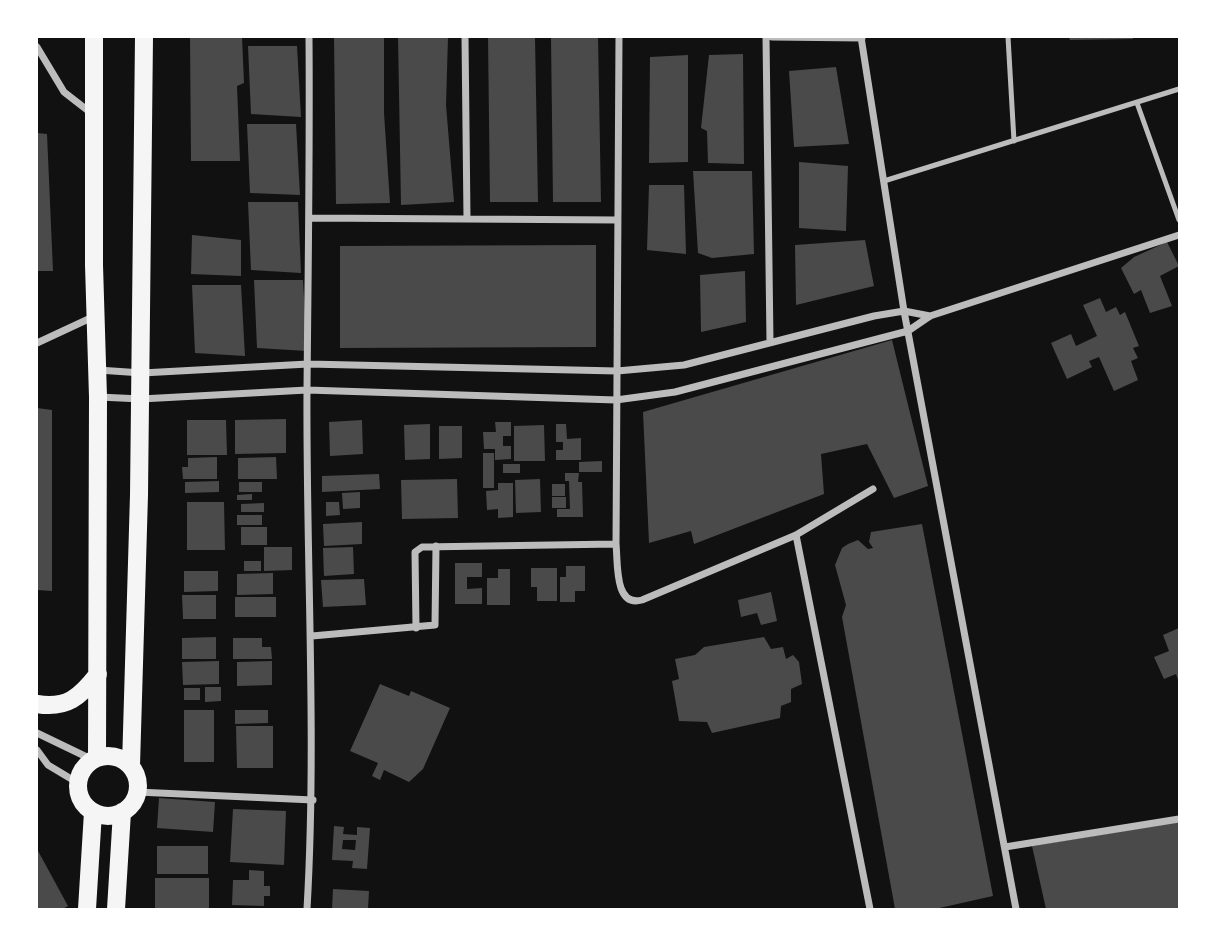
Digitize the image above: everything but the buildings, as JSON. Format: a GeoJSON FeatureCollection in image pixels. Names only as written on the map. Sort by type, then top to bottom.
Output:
{"type":"FeatureCollection","features":[{"type":"Feature","properties":{"kind":"main road"},"geometry":{"type":"LineString","coordinates":[[94,37],[98,397],[95,759]]}},
{"type":"Feature","properties":{"kind":"main road"},"geometry":{"type":"LineString","coordinates":[[131,765],[113,757],[95,759],[83,770],[78,783],[81,800],[93,812],[102,816],[122,812],[134,800],[137,792],[136,776],[131,765],[142,373],[144,37]]}},
{"type":"Feature","properties":{"kind":"main road"},"geometry":{"type":"LineString","coordinates":[[37,704],[63,705],[75,700],[97,674]]}},
{"type":"Feature","properties":{"kind":"main road"},"geometry":{"type":"LineString","coordinates":[[87,909],[93,812]]}},
{"type":"Feature","properties":{"kind":"main road"},"geometry":{"type":"LineString","coordinates":[[116,909],[122,812]]}},
{"type":"Feature","properties":{"kind":"street"},"geometry":{"type":"LineString","coordinates":[[307,909],[313,800],[307,390],[311,218],[309,37]]}},
{"type":"Feature","properties":{"kind":"street"},"geometry":{"type":"LineString","coordinates":[[465,37],[467,219]]}},
{"type":"Feature","properties":{"kind":"street"},"geometry":{"type":"LineString","coordinates":[[619,37],[616,544],[621,592],[626,600],[642,600],[796,535],[873,489]]}},
{"type":"Feature","properties":{"kind":"street"},"geometry":{"type":"LineString","coordinates":[[766,37],[771,342]]}},
{"type":"Feature","properties":{"kind":"street"},"geometry":{"type":"LineString","coordinates":[[772,37],[862,38],[904,311],[1016,909]]}},
{"type":"Feature","properties":{"kind":"street"},"geometry":{"type":"LineString","coordinates":[[37,47],[64,92],[95,116]]}},
{"type":"Feature","properties":{"kind":"street"},"geometry":{"type":"LineString","coordinates":[[311,218],[618,220]]}},
{"type":"Feature","properties":{"kind":"street"},"geometry":{"type":"LineString","coordinates":[[98,397],[141,399],[307,390],[616,400],[675,392],[908,331],[930,316],[1179,235]]}},
{"type":"Feature","properties":{"kind":"street"},"geometry":{"type":"LineString","coordinates":[[97,369],[142,373],[308,364],[617,371],[684,365],[904,311],[930,316]]}},
{"type":"Feature","properties":{"kind":"street"},"geometry":{"type":"LineString","coordinates":[[37,343],[95,316]]}},
{"type":"Feature","properties":{"kind":"street"},"geometry":{"type":"LineString","coordinates":[[796,535],[870,909]]}},
{"type":"Feature","properties":{"kind":"street"},"geometry":{"type":"LineString","coordinates":[[416,628],[415,552],[422,547],[616,544]]}},
{"type":"Feature","properties":{"kind":"street"},"geometry":{"type":"LineString","coordinates":[[312,636],[431,627],[436,621],[436,546]]}},
{"type":"Feature","properties":{"kind":"street"},"geometry":{"type":"LineString","coordinates":[[37,733],[95,759]]}},
{"type":"Feature","properties":{"kind":"street"},"geometry":{"type":"LineString","coordinates":[[37,750],[48,765],[78,783]]}},
{"type":"Feature","properties":{"kind":"street"},"geometry":{"type":"LineString","coordinates":[[137,792],[313,800]]}},
{"type":"Feature","properties":{"kind":"street"},"geometry":{"type":"LineString","coordinates":[[1005,846],[1179,819]]}},
{"type":"Feature","properties":{"kind":"lane"},"geometry":{"type":"LineString","coordinates":[[1008,37],[1014,141]]}},
{"type":"Feature","properties":{"kind":"lane"},"geometry":{"type":"LineString","coordinates":[[884,181],[1179,89]]}},
{"type":"Feature","properties":{"kind":"lane"},"geometry":{"type":"LineString","coordinates":[[1136,103],[1179,220]]}}]}
